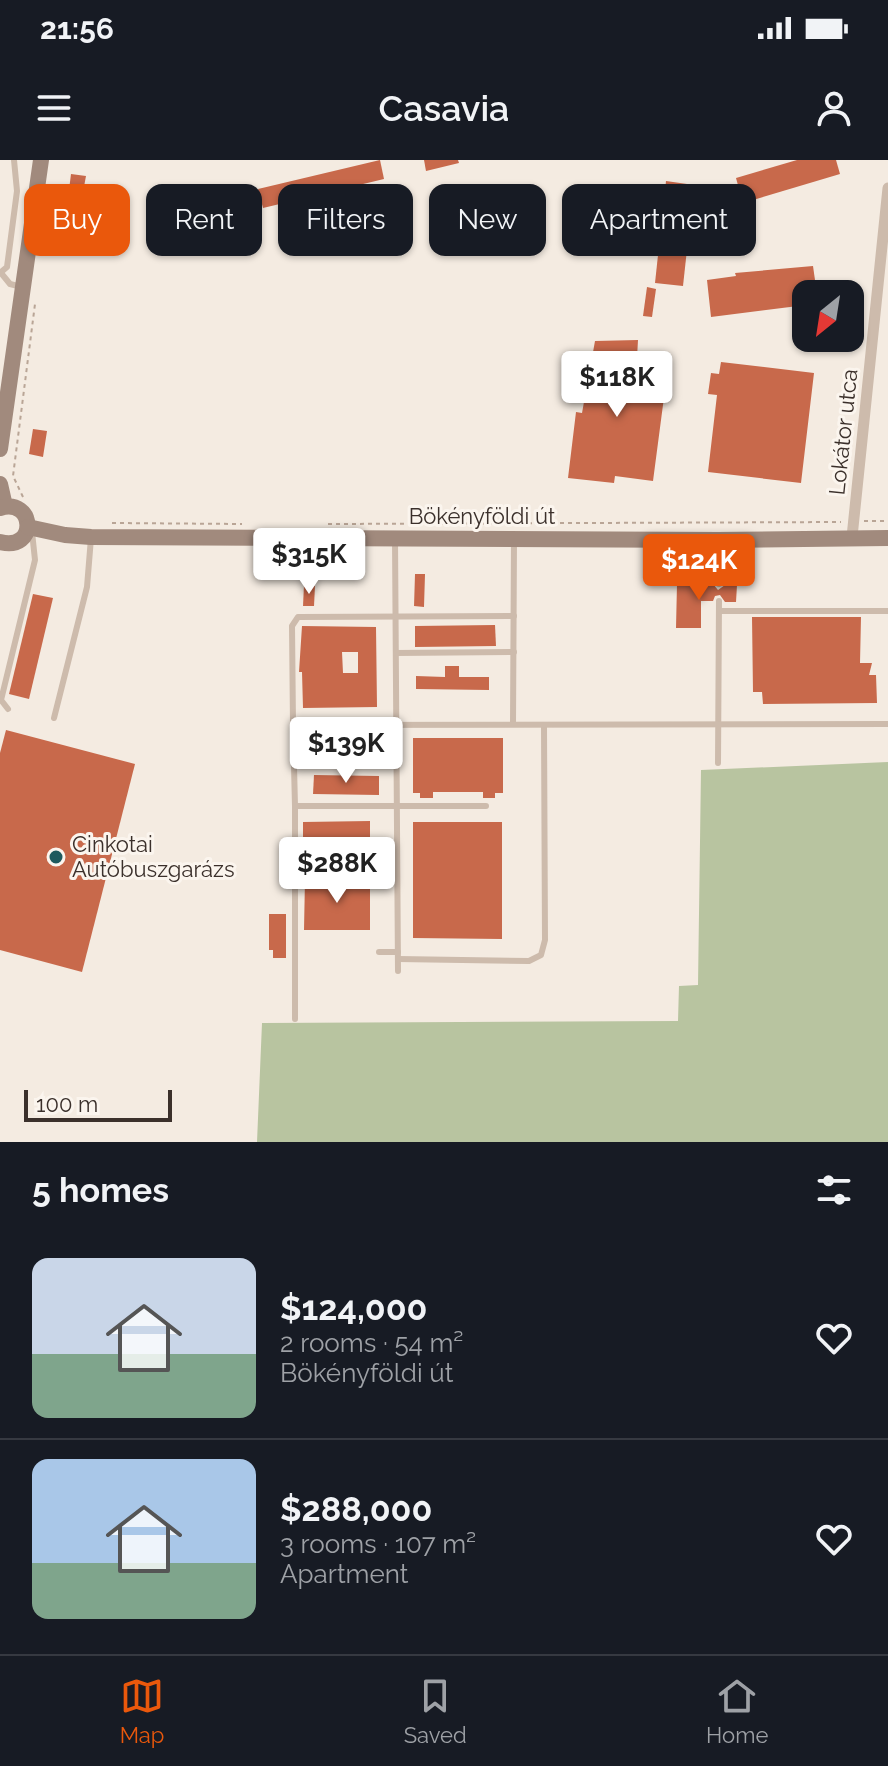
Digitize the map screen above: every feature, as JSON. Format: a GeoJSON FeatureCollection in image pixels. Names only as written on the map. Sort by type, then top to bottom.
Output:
{"type":"FeatureCollection","features":[{"type":"Feature","properties":{"kind":"street"},"geometry":{"type":"LineString","coordinates":[[0,449],[29,292],[41,160]]}},
{"type":"Feature","properties":{"kind":"street","name":"Lokátor utca"},"geometry":{"type":"LineString","coordinates":[[853,529],[888,188]]}},
{"type":"Feature","properties":{"kind":"street"},"geometry":{"type":"LineString","coordinates":[[0,484],[3,507],[14,506],[22,511],[30,528],[18,542],[0,542]]}},
{"type":"Feature","properties":{"kind":"street","name":"Bökényföldi út"},"geometry":{"type":"LineString","coordinates":[[30,528],[91,537],[718,540],[853,529],[888,538]]}},
{"type":"Feature","properties":{"kind":"lane"},"geometry":{"type":"LineString","coordinates":[[14,160],[17,191],[7,267],[0,273],[10,284],[29,292]]}},
{"type":"Feature","properties":{"kind":"lane"},"geometry":{"type":"LineString","coordinates":[[8,709],[1,700],[35,560],[30,528]]}},
{"type":"Feature","properties":{"kind":"lane"},"geometry":{"type":"LineString","coordinates":[[54,718],[87,587],[91,537]]}},
{"type":"Feature","properties":{"kind":"lane"},"geometry":{"type":"LineString","coordinates":[[395,537],[398,971]]}},
{"type":"Feature","properties":{"kind":"lane"},"geometry":{"type":"LineString","coordinates":[[513,724],[514,537]]}},
{"type":"Feature","properties":{"kind":"lane"},"geometry":{"type":"LineString","coordinates":[[718,540],[719,584]]}},
{"type":"Feature","properties":{"kind":"lane"},"geometry":{"type":"LineString","coordinates":[[718,763],[719,601]]}},
{"type":"Feature","properties":{"kind":"lane"},"geometry":{"type":"LineString","coordinates":[[719,611],[888,611]]}},
{"type":"Feature","properties":{"kind":"lane"},"geometry":{"type":"LineString","coordinates":[[295,1019],[292,626],[301,616],[514,616]]}},
{"type":"Feature","properties":{"kind":"lane"},"geometry":{"type":"LineString","coordinates":[[396,653],[514,652]]}},
{"type":"Feature","properties":{"kind":"lane"},"geometry":{"type":"LineString","coordinates":[[293,725],[888,724]]}},
{"type":"Feature","properties":{"kind":"lane"},"geometry":{"type":"LineString","coordinates":[[345,765],[347,725]]}},
{"type":"Feature","properties":{"kind":"lane"},"geometry":{"type":"LineString","coordinates":[[379,952],[398,956],[529,961],[541,955],[545,940],[544,725]]}},
{"type":"Feature","properties":{"kind":"lane"},"geometry":{"type":"LineString","coordinates":[[295,806],[486,806]]}},
{"type":"Feature","properties":{"kind":"lane"},"geometry":{"type":"LineString","coordinates":[[295,855],[397,855]]}},
{"type":"Feature","properties":{"kind":"lane"},"geometry":{"type":"LineString","coordinates":[[322,855],[322,878]]}},
{"type":"Feature","properties":{"kind":"path"},"geometry":{"type":"LineString","coordinates":[[22,497],[13,476],[29,292]]}},
{"type":"Feature","properties":{"kind":"path"},"geometry":{"type":"LineString","coordinates":[[327,524],[684,521],[826,523],[853,529],[888,521]]}},
{"type":"Feature","properties":{"kind":"path"},"geometry":{"type":"LineString","coordinates":[[113,523],[247,524]]}},
{"type":"Feature","properties":{"kind":"green space"},"geometry":{"type":"Polygon","coordinates":[[[888,762],[888,1142],[257,1142],[262,1023],[678,1021],[679,986],[698,985],[701,770],[888,762]]]}},
{"type":"Feature","properties":{"kind":"building"},"geometry":{"type":"Polygon","coordinates":[[[380,160],[384,179],[363,184],[279,184],[380,160]]]}},
{"type":"Feature","properties":{"kind":"building"},"geometry":{"type":"Polygon","coordinates":[[[424,160],[458,160],[459,163],[426,171],[424,160]]]}},
{"type":"Feature","properties":{"kind":"building"},"geometry":{"type":"Polygon","coordinates":[[[797,160],[836,160],[840,174],[756,199],[756,184],[738,184],[736,178],[797,160]]]}},
{"type":"Feature","properties":{"kind":"building"},"geometry":{"type":"Polygon","coordinates":[[[71,174],[86,176],[84,184],[70,184],[71,174]]]}},
{"type":"Feature","properties":{"kind":"building"},"geometry":{"type":"Polygon","coordinates":[[[278,184],[278,204],[263,208],[262,188],[278,184]]]}},
{"type":"Feature","properties":{"kind":"building"},"geometry":{"type":"Polygon","coordinates":[[[658,256],[686,256],[683,286],[655,283],[658,256]]]}},
{"type":"Feature","properties":{"kind":"building"},"geometry":{"type":"Polygon","coordinates":[[[813,266],[815,280],[792,280],[792,307],[711,317],[707,280],[736,276],[735,273],[813,266]]]}},
{"type":"Feature","properties":{"kind":"building"},"geometry":{"type":"Polygon","coordinates":[[[647,287],[656,289],[652,317],[643,316],[647,287]]]}},
{"type":"Feature","properties":{"kind":"building"},"geometry":{"type":"Polygon","coordinates":[[[638,340],[637,358],[630,357],[627,377],[666,382],[653,481],[615,476],[614,483],[568,478],[576,412],[582,413],[595,341],[638,340]]]}},
{"type":"Feature","properties":{"kind":"building"},"geometry":{"type":"Polygon","coordinates":[[[721,362],[814,373],[801,483],[708,472],[717,395],[708,394],[711,373],[719,374],[721,362]]]}},
{"type":"Feature","properties":{"kind":"building"},"geometry":{"type":"Polygon","coordinates":[[[33,429],[47,431],[43,457],[29,454],[33,429]]]}},
{"type":"Feature","properties":{"kind":"building"},"geometry":{"type":"Polygon","coordinates":[[[415,574],[425,574],[424,607],[414,606],[415,574]]]}},
{"type":"Feature","properties":{"kind":"building"},"geometry":{"type":"Polygon","coordinates":[[[677,584],[713,584],[718,590],[725,585],[737,585],[736,602],[725,602],[720,595],[715,596],[713,601],[701,601],[701,628],[676,628],[677,584]]]}},
{"type":"Feature","properties":{"kind":"building"},"geometry":{"type":"Polygon","coordinates":[[[304,585],[315,586],[314,606],[303,606],[304,585]]]}},
{"type":"Feature","properties":{"kind":"building"},"geometry":{"type":"Polygon","coordinates":[[[33,594],[53,598],[29,699],[9,694],[33,594]]]}},
{"type":"Feature","properties":{"kind":"building"},"geometry":{"type":"Polygon","coordinates":[[[752,617],[861,617],[860,663],[872,663],[869,675],[876,675],[877,703],[763,704],[762,692],[753,692],[752,617]]]}},
{"type":"Feature","properties":{"kind":"building"},"geometry":{"type":"Polygon","coordinates":[[[495,625],[496,646],[415,647],[415,626],[495,625]]]}},
{"type":"Feature","properties":{"kind":"building"},"geometry":{"type":"Polygon","coordinates":[[[302,626],[376,627],[377,707],[303,708],[302,672],[299,672],[302,626]],[[342,652],[343,673],[358,673],[358,652],[342,652]]]}},
{"type":"Feature","properties":{"kind":"building"},"geometry":{"type":"Polygon","coordinates":[[[445,666],[459,666],[459,677],[489,677],[489,690],[416,689],[416,676],[445,677],[445,666]]]}},
{"type":"Feature","properties":{"kind":"building","name":"Cinkotai Autóbuszgarázs"},"geometry":{"type":"Polygon","coordinates":[[[6,730],[135,764],[82,972],[0,950],[0,753],[6,730]]]}},
{"type":"Feature","properties":{"kind":"building"},"geometry":{"type":"Polygon","coordinates":[[[413,738],[503,738],[503,793],[495,793],[495,798],[483,798],[483,792],[433,792],[433,798],[420,798],[420,793],[413,793],[413,738]]]}},
{"type":"Feature","properties":{"kind":"building"},"geometry":{"type":"Polygon","coordinates":[[[314,775],[379,776],[379,795],[313,794],[314,775]]]}},
{"type":"Feature","properties":{"kind":"building"},"geometry":{"type":"Polygon","coordinates":[[[370,821],[370,842],[303,844],[303,822],[370,821]]]}},
{"type":"Feature","properties":{"kind":"building"},"geometry":{"type":"Polygon","coordinates":[[[413,822],[502,822],[502,939],[413,938],[413,822]]]}},
{"type":"Feature","properties":{"kind":"building"},"geometry":{"type":"Polygon","coordinates":[[[305,879],[316,879],[321,884],[328,879],[370,879],[370,930],[304,930],[305,879]]]}},
{"type":"Feature","properties":{"kind":"building"},"geometry":{"type":"Polygon","coordinates":[[[269,914],[286,914],[286,958],[273,958],[273,950],[269,950],[269,914]]]}},
{"type":"Feature","properties":{"kind":"place","name":"Cinkotai Autóbuszgarázs"},"geometry":{"type":"Point","coordinates":[56,857]}}]}
